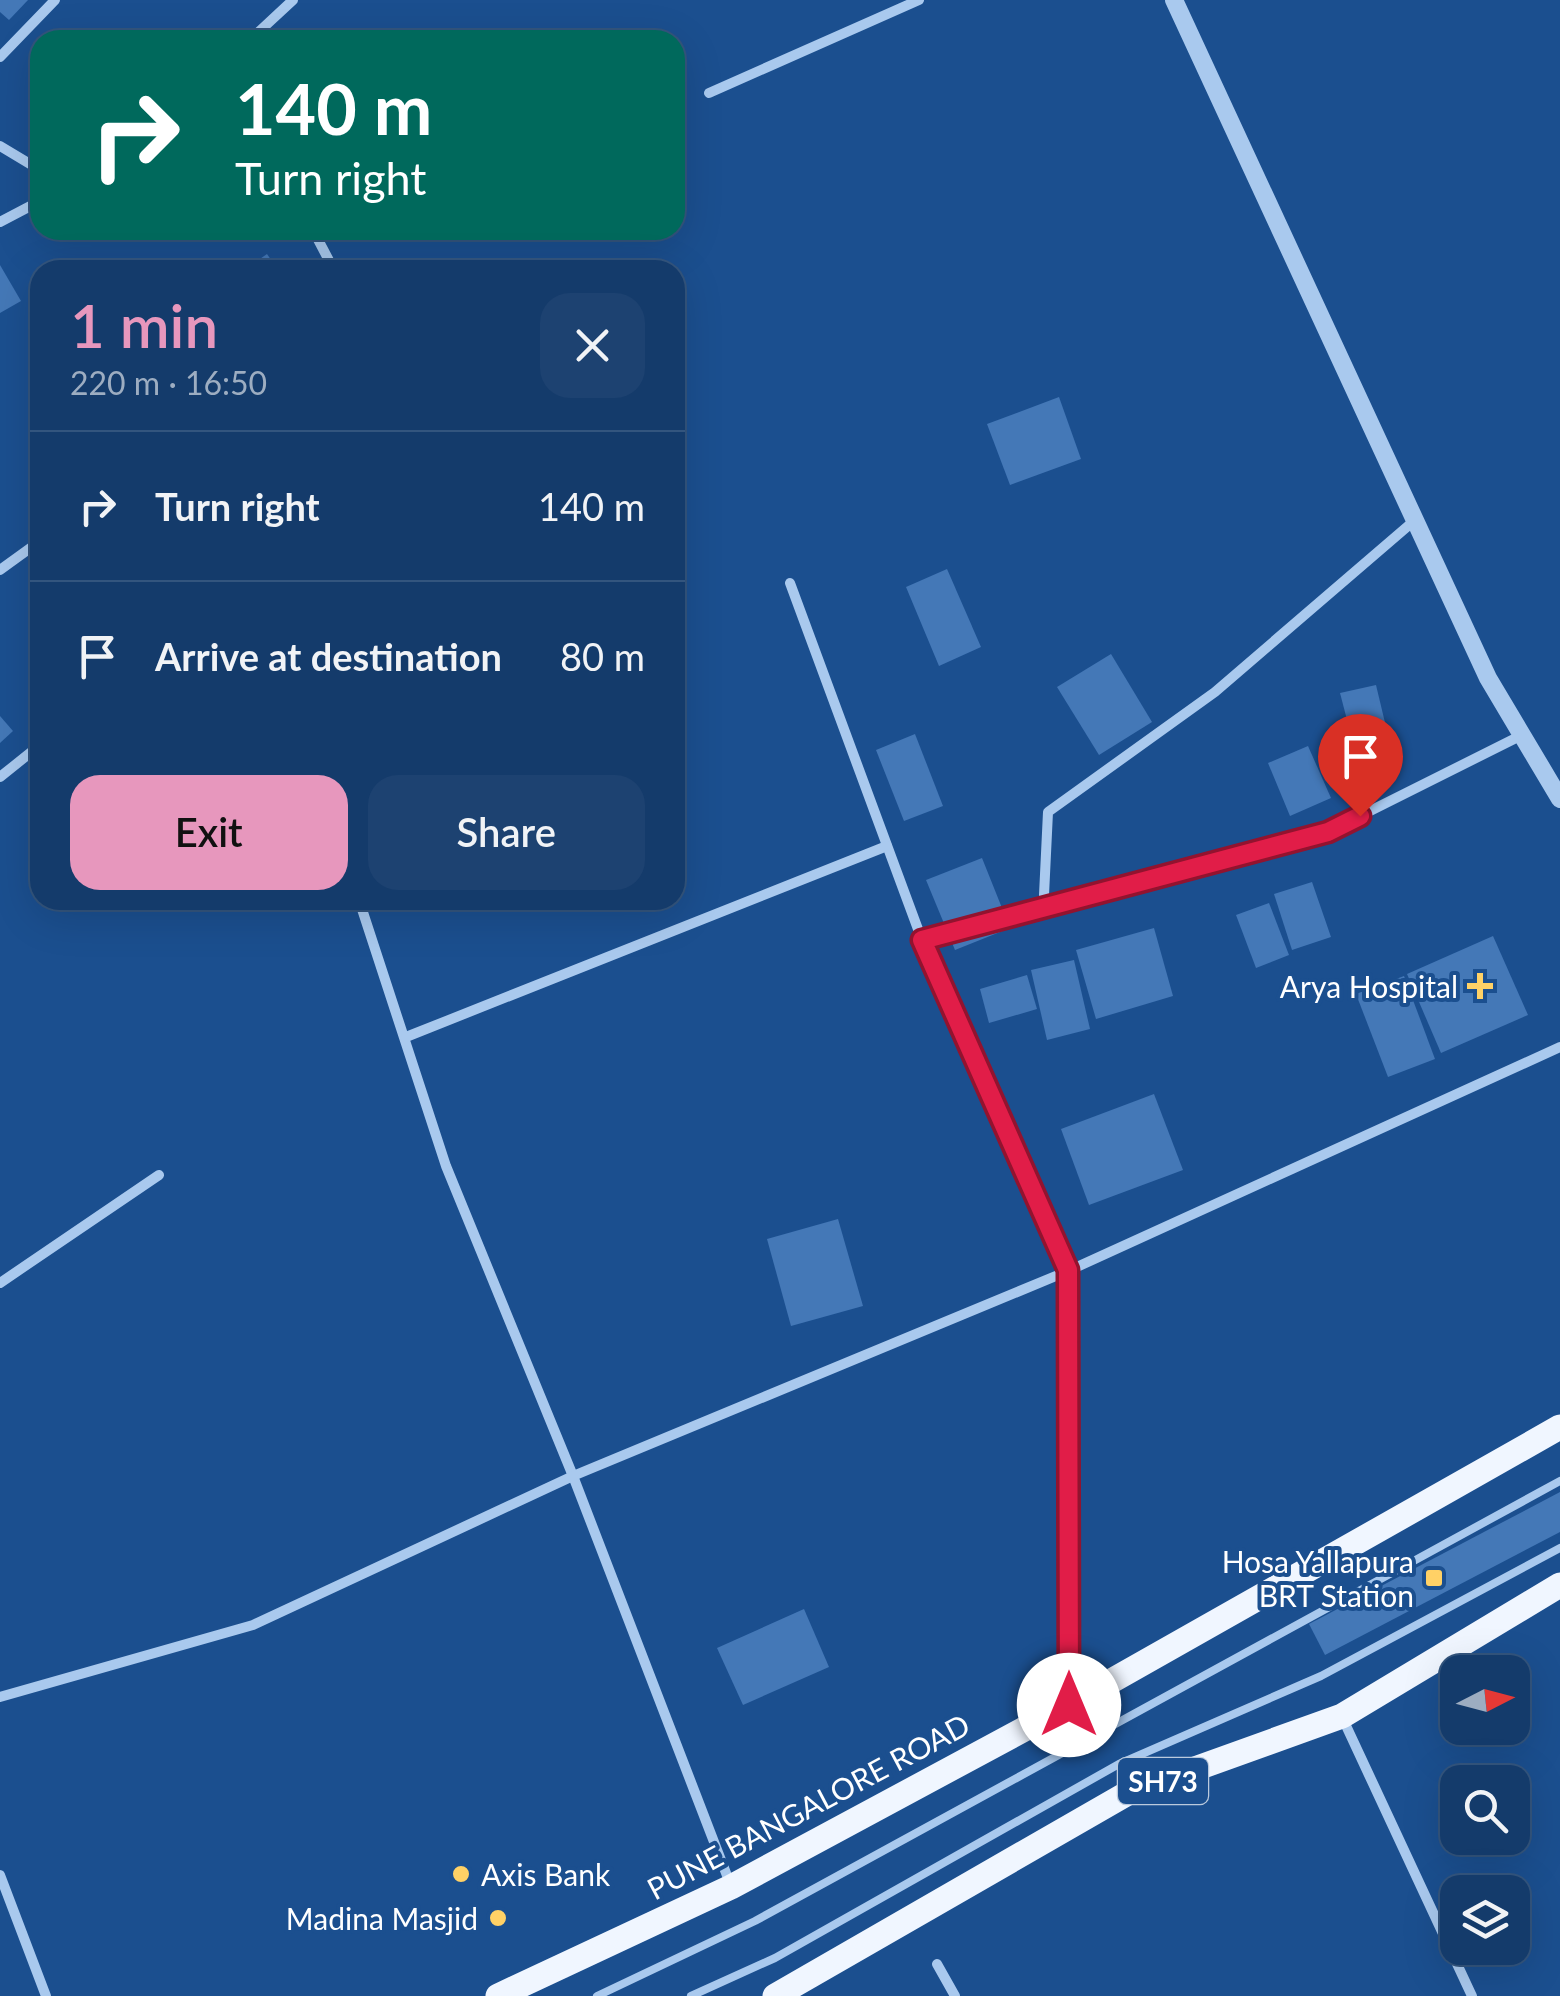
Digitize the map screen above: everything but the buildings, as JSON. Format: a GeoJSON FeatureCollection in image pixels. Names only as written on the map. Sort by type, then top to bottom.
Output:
{"type":"FeatureCollection","features":[{"type":"Feature","properties":{"kind":"main road","name":"PUNE BANGALORE ROAD"},"geometry":{"type":"LineString","coordinates":[[498,1996],[731,1886],[1069,1705],[1560,1427]]}},
{"type":"Feature","properties":{"kind":"main road","name":"SH73"},"geometry":{"type":"LineString","coordinates":[[774,1996],[1128,1793],[1342,1716],[1560,1585]]}},
{"type":"Feature","properties":{"kind":"street"},"geometry":{"type":"LineString","coordinates":[[0,57],[55,0]]}},
{"type":"Feature","properties":{"kind":"street"},"geometry":{"type":"LineString","coordinates":[[270,0],[282,10]]}},
{"type":"Feature","properties":{"kind":"street"},"geometry":{"type":"LineString","coordinates":[[261,30],[293,0]]}},
{"type":"Feature","properties":{"kind":"street"},"geometry":{"type":"LineString","coordinates":[[708,93],[919,0]]}},
{"type":"Feature","properties":{"kind":"street"},"geometry":{"type":"LineString","coordinates":[[1174,0],[1488,678],[1560,799]]}},
{"type":"Feature","properties":{"kind":"street"},"geometry":{"type":"LineString","coordinates":[[0,146],[30,164]]}},
{"type":"Feature","properties":{"kind":"street"},"geometry":{"type":"LineString","coordinates":[[0,222],[30,206]]}},
{"type":"Feature","properties":{"kind":"street"},"geometry":{"type":"LineString","coordinates":[[1044,895],[1048,812],[1216,692],[1415,520]]}},
{"type":"Feature","properties":{"kind":"street"},"geometry":{"type":"LineString","coordinates":[[0,570],[30,548]]}},
{"type":"Feature","properties":{"kind":"street"},"geometry":{"type":"LineString","coordinates":[[790,583],[922,940],[1068,1270],[1069,1705]]}},
{"type":"Feature","properties":{"kind":"street"},"geometry":{"type":"LineString","coordinates":[[922,940],[1328,832],[1522,736]]}},
{"type":"Feature","properties":{"kind":"street"},"geometry":{"type":"LineString","coordinates":[[0,777],[30,753]]}},
{"type":"Feature","properties":{"kind":"street"},"geometry":{"type":"LineString","coordinates":[[406,1037],[887,846]]}},
{"type":"Feature","properties":{"kind":"street"},"geometry":{"type":"LineString","coordinates":[[363,910],[446,1166],[573,1476],[731,1886]]}},
{"type":"Feature","properties":{"kind":"street"},"geometry":{"type":"LineString","coordinates":[[0,1697],[253,1624],[573,1476],[1068,1270],[1560,1048]]}},
{"type":"Feature","properties":{"kind":"street"},"geometry":{"type":"LineString","coordinates":[[0,1283],[160,1175]]}},
{"type":"Feature","properties":{"kind":"street"},"geometry":{"type":"LineString","coordinates":[[1342,1716],[1472,1996]]}},
{"type":"Feature","properties":{"kind":"street"},"geometry":{"type":"LineString","coordinates":[[0,1875],[46,1996]]}},
{"type":"Feature","properties":{"kind":"street"},"geometry":{"type":"LineString","coordinates":[[937,1964],[955,1996]]}},
{"type":"Feature","properties":{"kind":"lane"},"geometry":{"type":"LineString","coordinates":[[597,1996],[755,1921],[1560,1481]]}},
{"type":"Feature","properties":{"kind":"lane"},"geometry":{"type":"LineString","coordinates":[[691,1996],[774,1958],[1119,1764],[1321,1676],[1560,1548]]}},
{"type":"Feature","properties":{"kind":"place","name":"Arya Hospital"},"geometry":{"type":"Point","coordinates":[1480,986]}},
{"type":"Feature","properties":{"kind":"place","name":"Hosa Yallapura BRT Station"},"geometry":{"type":"Point","coordinates":[1434,1578]}},
{"type":"Feature","properties":{"kind":"place","name":"Axis Bank"},"geometry":{"type":"Point","coordinates":[461,1874]}},
{"type":"Feature","properties":{"kind":"place","name":"Madina Masjid"},"geometry":{"type":"Point","coordinates":[498,1918]}},
{"type":"Feature","properties":{"kind":"route"},"geometry":{"type":"LineString","coordinates":[[1069,1705],[1068,1270],[922,940],[1328,832],[1360,816]]}}]}
